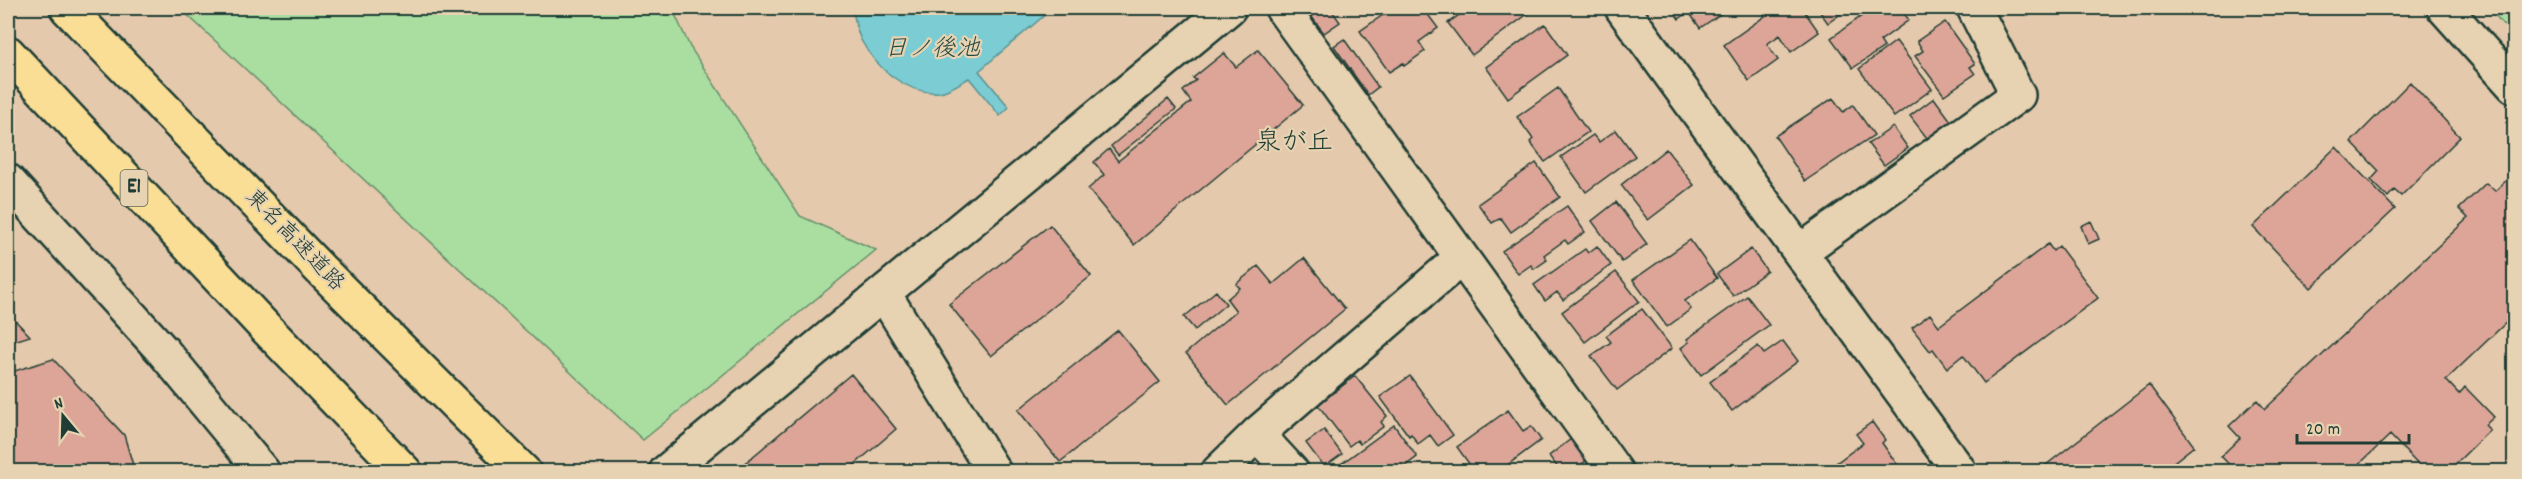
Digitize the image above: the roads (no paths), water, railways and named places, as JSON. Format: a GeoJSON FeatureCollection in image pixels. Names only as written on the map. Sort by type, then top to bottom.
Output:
{"type":"FeatureCollection","features":[{"type":"Feature","properties":{"kind":"highway","name":"東名高速道路"},"geometry":{"type":"LineString","coordinates":[[67,8],[321,270],[524,471]]}},
{"type":"Feature","properties":{"kind":"highway","name":"E1"},"geometry":{"type":"LineString","coordinates":[[8,53],[261,323],[405,471]]}},
{"type":"Feature","properties":{"kind":"street"},"geometry":{"type":"LineString","coordinates":[[672,469],[1230,8]]}},
{"type":"Feature","properties":{"kind":"street"},"geometry":{"type":"LineString","coordinates":[[1282,8],[1616,471]]}},
{"type":"Feature","properties":{"kind":"street"},"geometry":{"type":"LineString","coordinates":[[1622,8],[1960,471]]}},
{"type":"Feature","properties":{"kind":"street"},"geometry":{"type":"LineString","coordinates":[[1800,252],[2018,95],[1974,8]]}},
{"type":"Feature","properties":{"kind":"street"},"geometry":{"type":"LineString","coordinates":[[2444,8],[2514,86]]}},
{"type":"Feature","properties":{"kind":"street"},"geometry":{"type":"LineString","coordinates":[[8,181],[163,351],[263,471]]}},
{"type":"Feature","properties":{"kind":"street"},"geometry":{"type":"LineString","coordinates":[[1218,471],[1257,434],[1461,258]]}},
{"type":"Feature","properties":{"kind":"street"},"geometry":{"type":"LineString","coordinates":[[884,294],[994,471]]}},
{"type":"Feature","properties":{"kind":"street"},"geometry":{"type":"LineString","coordinates":[[1257,434],[1292,471]]}},
{"type":"Feature","properties":{"kind":"water","name":"日ノ後池"},"geometry":{"type":"Polygon","coordinates":[[[852,8],[1053,8],[979,71],[1009,107],[1000,116],[969,78],[943,91],[927,92],[915,89],[893,77],[875,60],[861,40],[852,8]]]}},
{"type":"Feature","properties":{"kind":"district","name":"泉が丘"},"geometry":{"type":"Point","coordinates":[1294,143]}}]}
